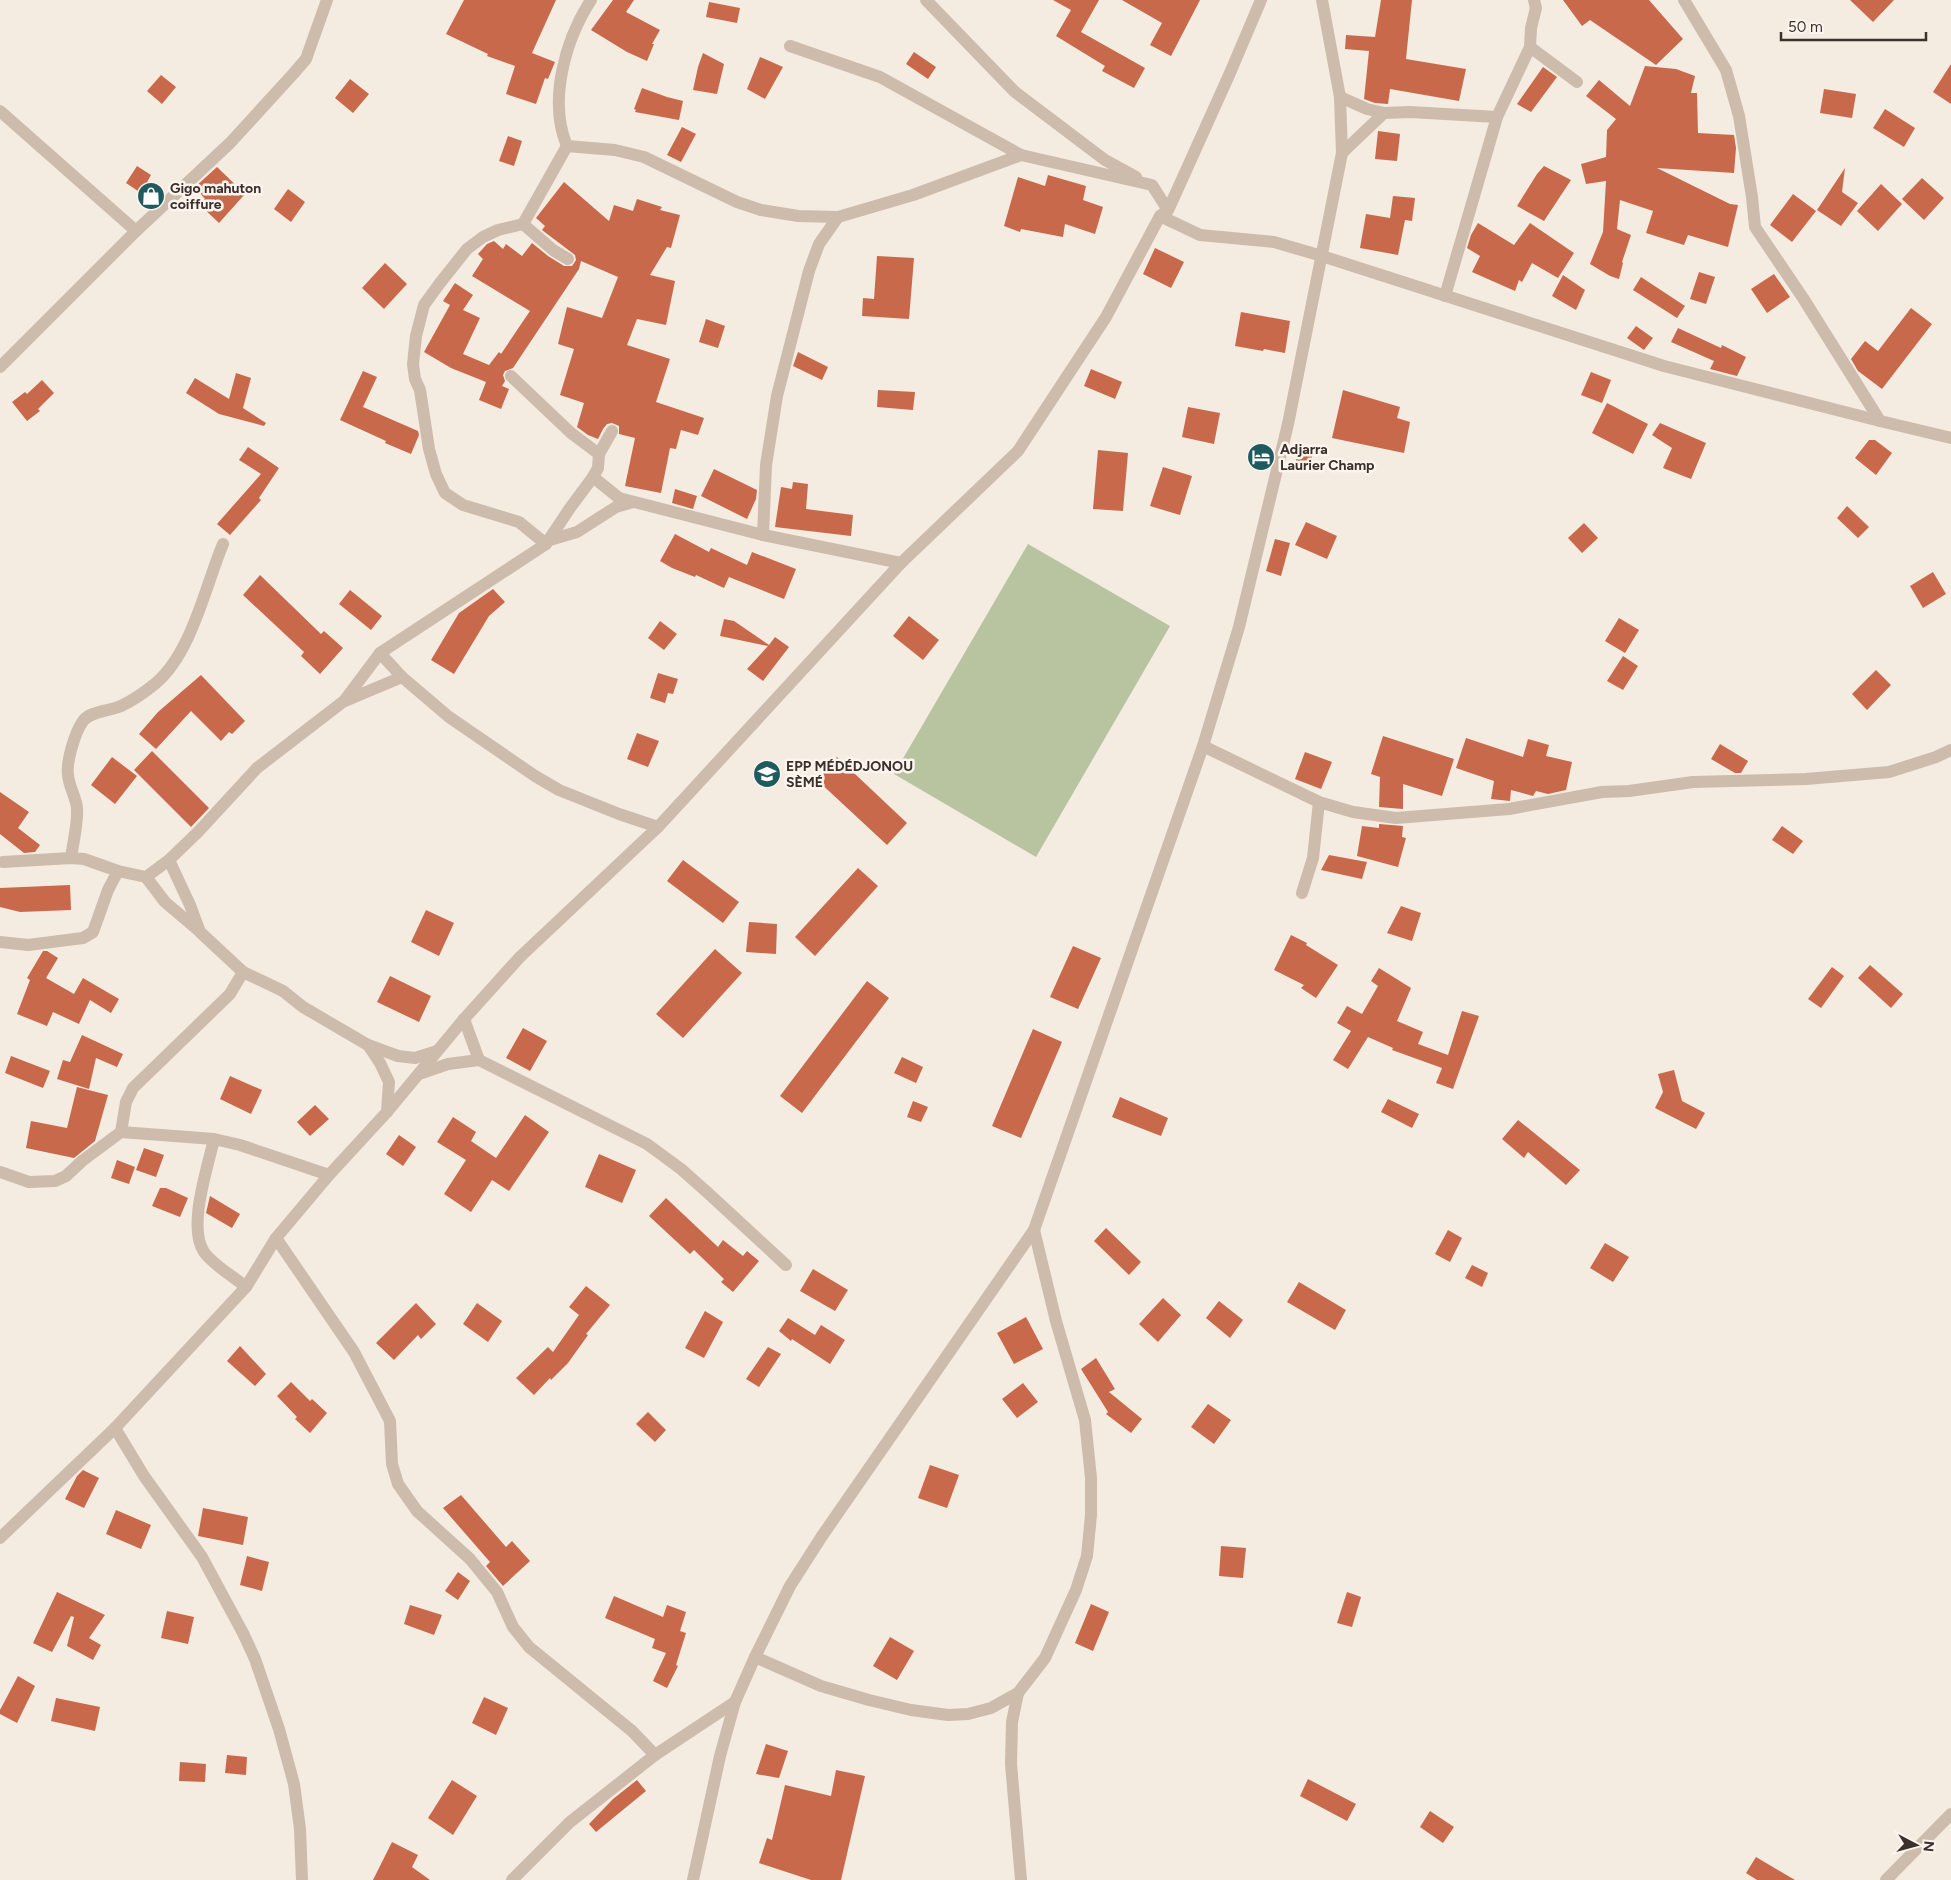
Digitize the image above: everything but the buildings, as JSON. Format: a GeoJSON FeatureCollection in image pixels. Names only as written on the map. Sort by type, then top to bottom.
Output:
{"type":"FeatureCollection","features":[{"type":"Feature","properties":{"kind":"street"},"geometry":{"type":"LineString","coordinates":[[0,367],[136,231],[230,143],[306,59],[327,0]]}},
{"type":"Feature","properties":{"kind":"street"},"geometry":{"type":"LineString","coordinates":[[567,146],[560,131],[558,117],[561,82],[566,58],[575,31],[591,0]]}},
{"type":"Feature","properties":{"kind":"street"},"geometry":{"type":"LineString","coordinates":[[926,0],[1015,92],[1105,160],[1152,185],[1164,213],[1200,236],[1274,242],[1664,366],[1880,422],[1951,438]]}},
{"type":"Feature","properties":{"kind":"street"},"geometry":{"type":"LineString","coordinates":[[0,1538],[115,1428],[246,1287],[276,1238],[329,1175],[387,1112],[464,1019],[520,957],[658,827],[901,563],[1018,451],[1106,316],[1164,213],[1230,73],[1261,0]]}},
{"type":"Feature","properties":{"kind":"street"},"geometry":{"type":"LineString","coordinates":[[693,1880],[720,1756],[735,1702],[790,1586],[822,1536],[1034,1230],[1204,746],[1239,627],[1288,424],[1342,153],[1340,97],[1322,0]]}},
{"type":"Feature","properties":{"kind":"street"},"geometry":{"type":"LineString","coordinates":[[1445,296],[1497,117],[1530,48],[1531,28],[1536,8],[1534,0]]}},
{"type":"Feature","properties":{"kind":"street"},"geometry":{"type":"LineString","coordinates":[[1684,0],[1726,70],[1738,116],[1752,197],[1755,227],[1803,298],[1880,422]]}},
{"type":"Feature","properties":{"kind":"street"},"geometry":{"type":"LineString","coordinates":[[790,46],[880,77],[1021,155],[1152,185]]}},
{"type":"Feature","properties":{"kind":"street"},"geometry":{"type":"LineString","coordinates":[[1530,48],[1577,82]]}},
{"type":"Feature","properties":{"kind":"street"},"geometry":{"type":"LineString","coordinates":[[1340,97],[1367,109],[1384,113],[1410,112],[1497,117]]}},
{"type":"Feature","properties":{"kind":"street"},"geometry":{"type":"LineString","coordinates":[[0,111],[136,231]]}},
{"type":"Feature","properties":{"kind":"street"},"geometry":{"type":"LineString","coordinates":[[1342,153],[1384,113]]}},
{"type":"Feature","properties":{"kind":"street"},"geometry":{"type":"LineString","coordinates":[[567,146],[615,150],[644,157],[737,202],[761,210],[798,216],[838,217],[913,195],[1021,155]]}},
{"type":"Feature","properties":{"kind":"street"},"geometry":{"type":"LineString","coordinates":[[548,542],[519,522],[463,505],[446,493],[436,474],[429,449],[420,390],[415,378],[413,364],[416,336],[424,305],[467,249],[483,237],[498,230],[523,224],[567,146]]}},
{"type":"Feature","properties":{"kind":"street"},"geometry":{"type":"LineString","coordinates":[[763,535],[766,465],[777,396],[809,271],[819,244],[838,217]]}},
{"type":"Feature","properties":{"kind":"street"},"geometry":{"type":"LineString","coordinates":[[523,224],[553,250],[568,259]]}},
{"type":"Feature","properties":{"kind":"street"},"geometry":{"type":"LineString","coordinates":[[511,376],[571,433],[599,454]]}},
{"type":"Feature","properties":{"kind":"street"},"geometry":{"type":"LineString","coordinates":[[548,542],[598,468],[599,454],[612,431]]}},
{"type":"Feature","properties":{"kind":"street"},"geometry":{"type":"LineString","coordinates":[[593,476],[619,498],[633,502],[763,535],[901,563]]}},
{"type":"Feature","properties":{"kind":"street"},"geometry":{"type":"LineString","coordinates":[[344,701],[380,653],[548,542],[577,532],[616,507],[633,502]]}},
{"type":"Feature","properties":{"kind":"street"},"geometry":{"type":"LineString","coordinates":[[71,858],[77,811],[68,770],[71,752],[83,720],[88,716],[119,707],[132,700],[162,677],[180,652],[188,635],[223,544]]}},
{"type":"Feature","properties":{"kind":"street"},"geometry":{"type":"LineString","coordinates":[[380,653],[402,677],[449,717],[535,776],[560,790],[619,814],[658,827]]}},
{"type":"Feature","properties":{"kind":"street"},"geometry":{"type":"LineString","coordinates":[[146,877],[169,860],[198,832],[257,768],[344,701],[402,677]]}},
{"type":"Feature","properties":{"kind":"street"},"geometry":{"type":"LineString","coordinates":[[1204,746],[1319,802],[1354,812],[1396,818],[1509,809],[1602,792],[1629,791],[1693,782],[1806,779],[1889,772],[1936,757],[1951,750]]}},
{"type":"Feature","properties":{"kind":"street"},"geometry":{"type":"LineString","coordinates":[[1302,893],[1313,858],[1319,802]]}},
{"type":"Feature","properties":{"kind":"street"},"geometry":{"type":"LineString","coordinates":[[2,862],[84,859],[118,871],[146,877],[165,902],[243,972],[283,991],[303,1007],[368,1045],[398,1056],[415,1058],[437,1051]]}},
{"type":"Feature","properties":{"kind":"street"},"geometry":{"type":"LineString","coordinates":[[169,860],[200,932]]}},
{"type":"Feature","properties":{"kind":"street"},"geometry":{"type":"LineString","coordinates":[[0,942],[28,945],[83,938],[93,932],[108,890],[118,871]]}},
{"type":"Feature","properties":{"kind":"street"},"geometry":{"type":"LineString","coordinates":[[121,1132],[126,1102],[134,1088],[230,994],[243,972]]}},
{"type":"Feature","properties":{"kind":"street"},"geometry":{"type":"LineString","coordinates":[[464,1019],[479,1060]]}},
{"type":"Feature","properties":{"kind":"street"},"geometry":{"type":"LineString","coordinates":[[368,1045],[380,1063],[389,1082],[387,1112]]}},
{"type":"Feature","properties":{"kind":"street"},"geometry":{"type":"LineString","coordinates":[[419,1074],[448,1064],[479,1060],[647,1144],[681,1169],[786,1265]]}},
{"type":"Feature","properties":{"kind":"street"},"geometry":{"type":"LineString","coordinates":[[0,1172],[29,1182],[55,1181],[66,1176],[82,1161],[121,1132],[214,1139],[240,1145],[329,1175]]}},
{"type":"Feature","properties":{"kind":"street"},"geometry":{"type":"LineString","coordinates":[[214,1139],[197,1216],[197,1236],[205,1254],[246,1287]]}},
{"type":"Feature","properties":{"kind":"street"},"geometry":{"type":"LineString","coordinates":[[755,1657],[821,1686],[911,1710],[948,1715],[968,1714],[991,1708],[1018,1693],[1045,1658],[1076,1590],[1087,1556],[1091,1515],[1091,1478],[1085,1420],[1056,1321],[1034,1230]]}},
{"type":"Feature","properties":{"kind":"street"},"geometry":{"type":"LineString","coordinates":[[276,1238],[354,1352],[390,1421],[392,1464],[398,1484],[417,1511],[470,1559],[497,1592],[513,1627],[529,1647],[632,1731],[655,1755]]}},
{"type":"Feature","properties":{"kind":"street"},"geometry":{"type":"LineString","coordinates":[[115,1428],[144,1476],[202,1557],[255,1659],[277,1722],[294,1784],[300,1836],[302,1880]]}},
{"type":"Feature","properties":{"kind":"street"},"geometry":{"type":"LineString","coordinates":[[1018,1693],[1012,1722],[1011,1764],[1021,1880]]}},
{"type":"Feature","properties":{"kind":"street"},"geometry":{"type":"LineString","coordinates":[[512,1880],[570,1822],[655,1755],[735,1702]]}},
{"type":"Feature","properties":{"kind":"street"},"geometry":{"type":"LineString","coordinates":[[1886,1880],[1951,1814]]}},
{"type":"Feature","properties":{"kind":"green space"},"geometry":{"type":"Polygon","coordinates":[[[1028,544],[1170,626],[1036,857],[894,774],[1028,544]]]}},
{"type":"Feature","properties":{"kind":"place","name":"Gigo mahuton coiffure"},"geometry":{"type":"Point","coordinates":[151,196]}},
{"type":"Feature","properties":{"kind":"place","name":"Adjarra Laurier Champ"},"geometry":{"type":"Point","coordinates":[1261,457]}},
{"type":"Feature","properties":{"kind":"place","name":"EPP MÉDÉDJONOU SÈMÉ"},"geometry":{"type":"Point","coordinates":[767,774]}}]}
